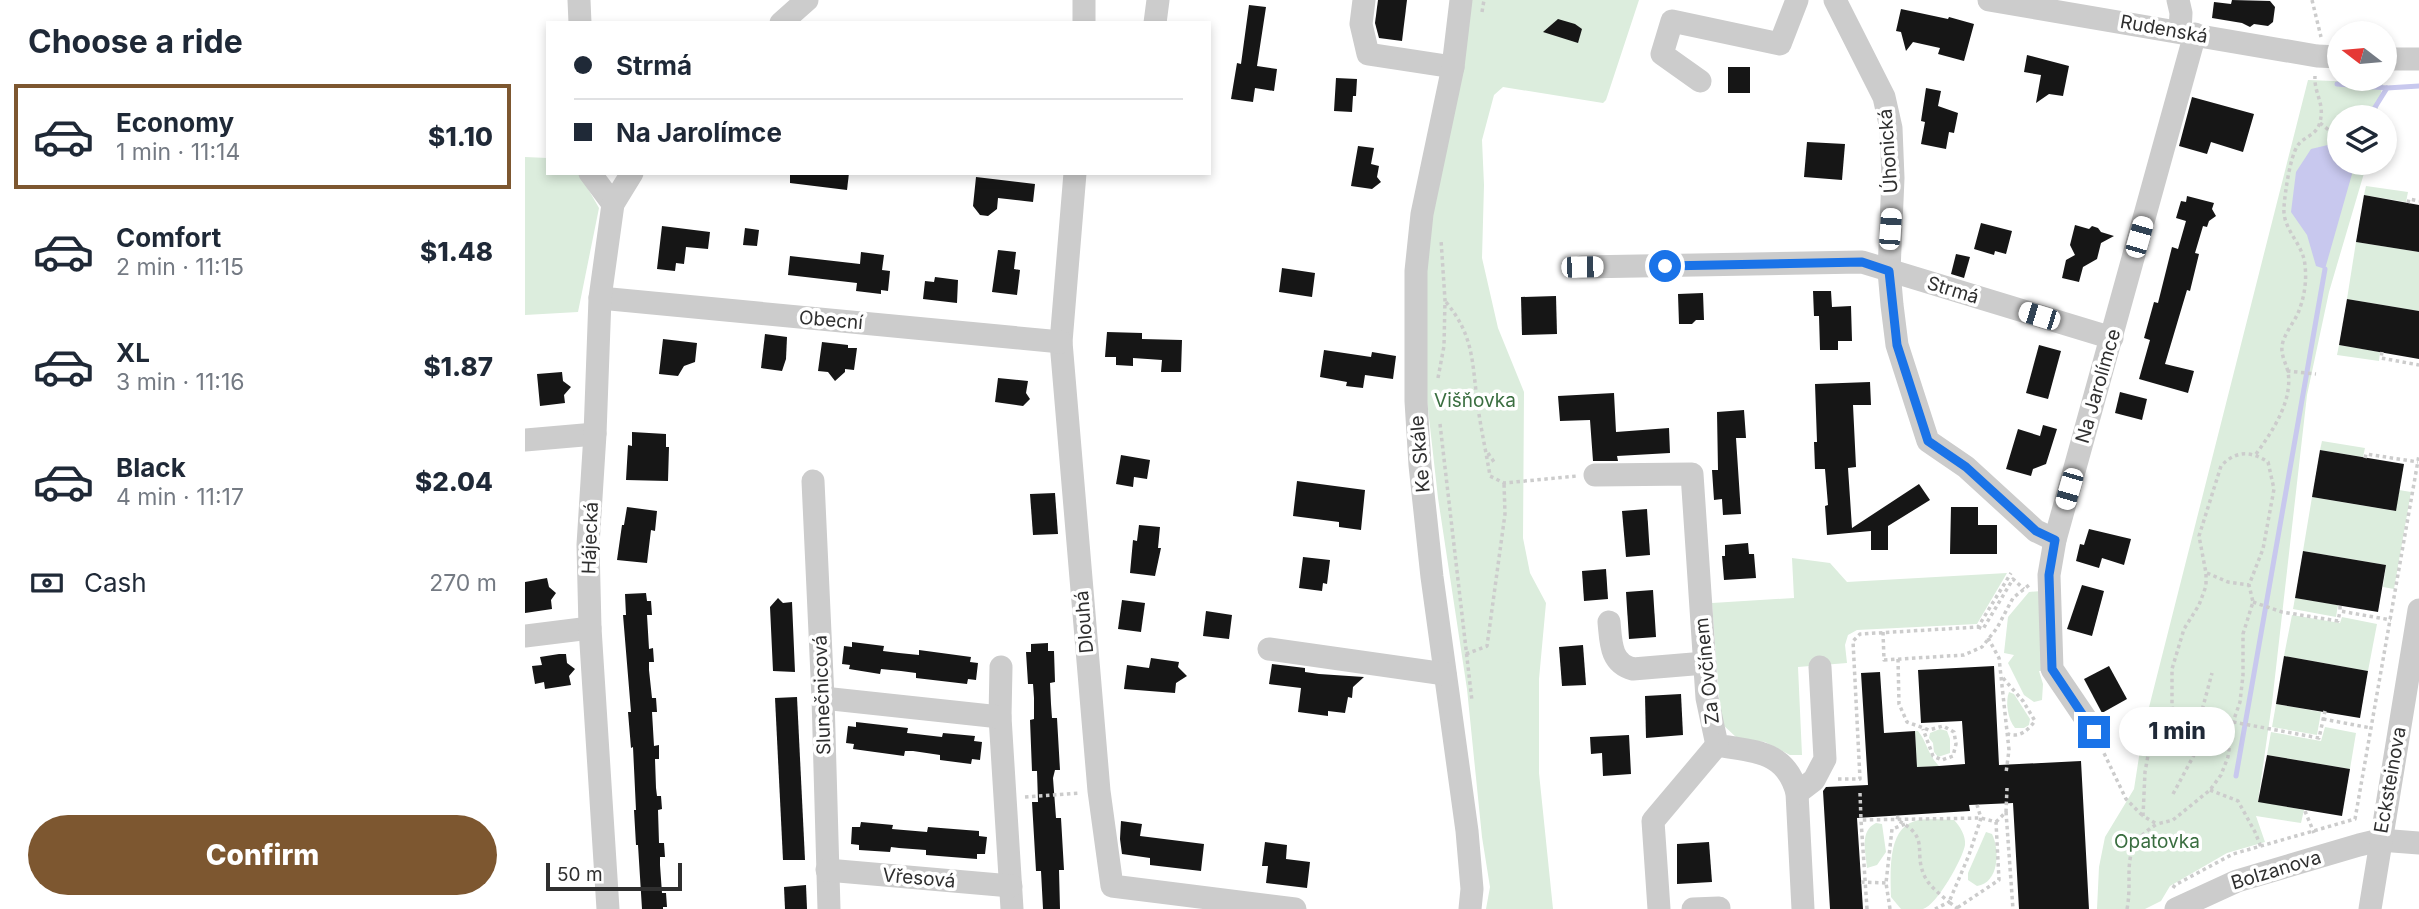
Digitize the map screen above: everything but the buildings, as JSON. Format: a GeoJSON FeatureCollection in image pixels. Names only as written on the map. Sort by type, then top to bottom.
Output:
{"type":"FeatureCollection","features":[{"type":"Feature","properties":{"kind":"street"},"geometry":{"type":"LineString","coordinates":[[579,0],[580,21]]}},
{"type":"Feature","properties":{"kind":"street"},"geometry":{"type":"LineString","coordinates":[[783,21],[807,0]]}},
{"type":"Feature","properties":{"kind":"street"},"geometry":{"type":"LineString","coordinates":[[1084,0],[1084,21]]}},
{"type":"Feature","properties":{"kind":"street"},"geometry":{"type":"LineString","coordinates":[[1155,21],[1158,0]]}},
{"type":"Feature","properties":{"kind":"street"},"geometry":{"type":"LineString","coordinates":[[1364,0],[1361,24],[1368,54],[1453,67]]}},
{"type":"Feature","properties":{"kind":"street","name":"Ke Skále"},"geometry":{"type":"LineString","coordinates":[[1461,0],[1453,67],[1422,214],[1416,271],[1416,401],[1420,465],[1467,831],[1472,889],[1470,909]]}},
{"type":"Feature","properties":{"kind":"street"},"geometry":{"type":"LineString","coordinates":[[1700,81],[1663,54],[1672,20],[1780,44],[1797,0]]}},
{"type":"Feature","properties":{"kind":"street","name":"Úhonická"},"geometry":{"type":"LineString","coordinates":[[1835,0],[1887,107],[1891,128],[1893,178],[1889,271],[1897,345],[1928,441],[1966,467],[2036,531],[2055,540]]}},
{"type":"Feature","properties":{"kind":"street","name":"Rudenská"},"geometry":{"type":"LineString","coordinates":[[1989,0],[2327,56]]}},
{"type":"Feature","properties":{"kind":"street","name":"Na Jarolímce"},"geometry":{"type":"LineString","coordinates":[[2094,732],[2052,669],[2049,575],[2055,540],[2112,338],[2187,33],[2178,0]]}},
{"type":"Feature","properties":{"kind":"street"},"geometry":{"type":"LineString","coordinates":[[2397,59],[2419,58]]}},
{"type":"Feature","properties":{"kind":"street"},"geometry":{"type":"LineString","coordinates":[[591,175],[613,204]]}},
{"type":"Feature","properties":{"kind":"street","name":"Hájecká"},"geometry":{"type":"LineString","coordinates":[[608,909],[590,628],[588,545],[600,298],[613,204],[631,175]]}},
{"type":"Feature","properties":{"kind":"street","name":"Dlouhá"},"geometry":{"type":"LineString","coordinates":[[1075,175],[1061,342],[1099,791],[1112,886],[1295,909]]}},
{"type":"Feature","properties":{"kind":"street","name":"Strmá"},"geometry":{"type":"LineString","coordinates":[[1582,267],[1862,262],[2112,338]]}},
{"type":"Feature","properties":{"kind":"street","name":"Obecní"},"geometry":{"type":"LineString","coordinates":[[600,298],[1061,342]]}},
{"type":"Feature","properties":{"kind":"street"},"geometry":{"type":"LineString","coordinates":[[525,440],[595,434]]}},
{"type":"Feature","properties":{"kind":"street","name":"Za Ovčínem"},"geometry":{"type":"LineString","coordinates":[[1595,475],[1692,474],[1707,698],[1717,745],[1780,760],[1793,777],[1805,786],[1803,909]]}},
{"type":"Feature","properties":{"kind":"street","name":"Slunečnicová"},"geometry":{"type":"LineString","coordinates":[[813,481],[829,909]]}},
{"type":"Feature","properties":{"kind":"street","name":"Ecksteinova"},"geometry":{"type":"LineString","coordinates":[[2370,909],[2379,840],[2415,662],[2419,610]]}},
{"type":"Feature","properties":{"kind":"street"},"geometry":{"type":"LineString","coordinates":[[1609,622],[1612,649],[1616,660],[1623,666],[1633,669],[1705,663]]}},
{"type":"Feature","properties":{"kind":"street"},"geometry":{"type":"LineString","coordinates":[[525,636],[590,628]]}},
{"type":"Feature","properties":{"kind":"street"},"geometry":{"type":"LineString","coordinates":[[1269,649],[1445,674]]}},
{"type":"Feature","properties":{"kind":"street","name":"Vřesová"},"geometry":{"type":"LineString","coordinates":[[827,870],[1011,898],[1000,717],[1001,667]]}},
{"type":"Feature","properties":{"kind":"street"},"geometry":{"type":"LineString","coordinates":[[1805,786],[1825,759],[1820,667]]}},
{"type":"Feature","properties":{"kind":"street"},"geometry":{"type":"LineString","coordinates":[[823,698],[1000,717]]}},
{"type":"Feature","properties":{"kind":"street"},"geometry":{"type":"LineString","coordinates":[[1659,909],[1653,821],[1717,745]]}},
{"type":"Feature","properties":{"kind":"street"},"geometry":{"type":"LineString","coordinates":[[2379,840],[2419,843]]}},
{"type":"Feature","properties":{"kind":"street","name":"Bolzanova"},"geometry":{"type":"LineString","coordinates":[[2173,901],[2201,903],[2237,881],[2379,840]]}},
{"type":"Feature","properties":{"kind":"street"},"geometry":{"type":"LineString","coordinates":[[1693,909],[1719,908]]}},
{"type":"Feature","properties":{"kind":"path"},"geometry":{"type":"LineString","coordinates":[[1481,20],[1484,0]]}},
{"type":"Feature","properties":{"kind":"path"},"geometry":{"type":"LineString","coordinates":[[2256,454],[2268,438],[2284,405],[2288,391],[2282,345],[2298,313],[2304,291],[2304,256],[2284,220],[2284,208],[2294,154],[2320,123],[2322,106],[2314,84],[2315,76]]}},
{"type":"Feature","properties":{"kind":"path"},"geometry":{"type":"LineString","coordinates":[[2320,123],[2327,129]]}},
{"type":"Feature","properties":{"kind":"path"},"geometry":{"type":"LineString","coordinates":[[2408,203],[2409,199],[2419,201]]}},
{"type":"Feature","properties":{"kind":"path"},"geometry":{"type":"LineString","coordinates":[[1436,389],[1444,346],[1445,300],[1441,238]]}},
{"type":"Feature","properties":{"kind":"path"},"geometry":{"type":"LineString","coordinates":[[1445,300],[1461,320],[1472,353],[1490,476],[1504,484],[1528,479],[1595,475]]}},
{"type":"Feature","properties":{"kind":"path"},"geometry":{"type":"LineString","coordinates":[[2382,352],[2381,358],[2419,365]]}},
{"type":"Feature","properties":{"kind":"path"},"geometry":{"type":"LineString","coordinates":[[2287,371],[2316,374]]}},
{"type":"Feature","properties":{"kind":"path"},"geometry":{"type":"LineString","coordinates":[[1439,416],[1472,707]]}},
{"type":"Feature","properties":{"kind":"path"},"geometry":{"type":"LineString","coordinates":[[1485,447],[1494,462]]}},
{"type":"Feature","properties":{"kind":"path"},"geometry":{"type":"LineString","coordinates":[[2127,909],[2127,872],[2133,848],[2146,831],[2157,824],[2173,820],[2210,790],[2221,775],[2228,757],[2241,688],[2243,634],[2253,602],[2249,585],[2263,549],[2274,489],[2268,462],[2256,454],[2243,453],[2235,456],[2226,461],[2218,473],[2199,536],[2206,573],[2204,596],[2184,629],[2172,669],[2172,708],[2149,750],[2143,816]]}},
{"type":"Feature","properties":{"kind":"path"},"geometry":{"type":"LineString","coordinates":[[2365,458],[2366,454],[2418,462]]}},
{"type":"Feature","properties":{"kind":"path"},"geometry":{"type":"LineString","coordinates":[[2173,901],[2175,884],[2233,854],[2355,819],[2419,455]]}},
{"type":"Feature","properties":{"kind":"path"},"geometry":{"type":"LineString","coordinates":[[1466,654],[1487,646],[1506,514],[1504,484]]}},
{"type":"Feature","properties":{"kind":"path"},"geometry":{"type":"LineString","coordinates":[[2206,573],[2228,582],[2249,585]]}},
{"type":"Feature","properties":{"kind":"path"},"geometry":{"type":"LineString","coordinates":[[1883,632],[1884,660],[1964,654],[1982,647],[2013,598],[2049,575]]}},
{"type":"Feature","properties":{"kind":"path"},"geometry":{"type":"LineString","coordinates":[[1860,786],[1853,641],[1860,634],[1978,627],[2011,576],[2024,589]]}},
{"type":"Feature","properties":{"kind":"path"},"geometry":{"type":"LineString","coordinates":[[2253,602],[2282,611],[2338,621],[2340,609],[2391,620]]}},
{"type":"Feature","properties":{"kind":"path"},"geometry":{"type":"LineString","coordinates":[[1988,638],[1999,658],[2009,750],[2006,772]]}},
{"type":"Feature","properties":{"kind":"path"},"geometry":{"type":"LineString","coordinates":[[1898,659],[1899,704],[1907,722],[1930,730],[1943,726],[1954,732],[1956,744],[1953,756],[1942,760],[1933,756],[1923,729]]}},
{"type":"Feature","properties":{"kind":"path"},"geometry":{"type":"LineString","coordinates":[[2173,794],[2194,755],[2212,673]]}},
{"type":"Feature","properties":{"kind":"path"},"geometry":{"type":"LineString","coordinates":[[2001,677],[2035,721],[2028,731],[2008,734]]}},
{"type":"Feature","properties":{"kind":"path"},"geometry":{"type":"LineString","coordinates":[[2172,708],[2200,718],[2319,738],[2325,711]]}},
{"type":"Feature","properties":{"kind":"path"},"geometry":{"type":"LineString","coordinates":[[2323,719],[2371,728]]}},
{"type":"Feature","properties":{"kind":"path"},"geometry":{"type":"LineString","coordinates":[[2094,732],[2126,799],[2143,816],[2157,824]]}},
{"type":"Feature","properties":{"kind":"path"},"geometry":{"type":"LineString","coordinates":[[1805,786],[1860,779]]}},
{"type":"Feature","properties":{"kind":"path"},"geometry":{"type":"LineString","coordinates":[[2007,788],[2006,812],[2013,909]]}},
{"type":"Feature","properties":{"kind":"path"},"geometry":{"type":"LineString","coordinates":[[2210,790],[2238,801],[2261,847]]}},
{"type":"Feature","properties":{"kind":"path"},"geometry":{"type":"LineString","coordinates":[[1005,798],[1099,791]]}},
{"type":"Feature","properties":{"kind":"path"},"geometry":{"type":"LineString","coordinates":[[1860,793],[1863,883],[1867,909]]}},
{"type":"Feature","properties":{"kind":"path"},"geometry":{"type":"LineString","coordinates":[[1935,909],[1949,902],[1969,855],[1981,818],[1977,805]]}},
{"type":"Feature","properties":{"kind":"path"},"geometry":{"type":"LineString","coordinates":[[2305,811],[2314,832]]}},
{"type":"Feature","properties":{"kind":"path"},"geometry":{"type":"LineString","coordinates":[[1999,880],[1996,822],[2006,812]]}},
{"type":"Feature","properties":{"kind":"path"},"geometry":{"type":"LineString","coordinates":[[1897,818],[1919,839],[1924,875],[1930,885],[1957,909],[1999,880],[2010,880]]}},
{"type":"Feature","properties":{"kind":"path"},"geometry":{"type":"LineString","coordinates":[[1861,820],[1981,818],[1996,822]]}},
{"type":"Feature","properties":{"kind":"path"},"geometry":{"type":"LineString","coordinates":[[1890,909],[1886,883],[1892,829],[1905,824]]}},
{"type":"Feature","properties":{"kind":"path"},"geometry":{"type":"LineString","coordinates":[[1863,883],[1886,883]]}},
{"type":"Feature","properties":{"kind":"green space","name":"Višňovka"},"geometry":{"type":"Polygon","coordinates":[[[1469,0],[1639,0],[1603,103],[1503,87],[1494,95],[1482,140],[1482,258],[1498,328],[1524,392],[1523,538],[1530,573],[1546,603],[1539,679],[1539,773],[1553,909],[1486,909],[1490,887],[1482,837],[1467,689],[1438,498],[1426,391],[1425,278],[1429,209],[1469,0]]]}},
{"type":"Feature","properties":{"kind":"green space","name":"Opatovka"},"geometry":{"type":"Polygon","coordinates":[[[2308,80],[2327,81],[2327,91],[2381,91],[2378,105],[2327,105],[2327,175],[2363,175],[2329,292],[2307,395],[2272,703],[2258,801],[2304,810],[2301,823],[2256,816],[2265,842],[2227,853],[2170,886],[2161,901],[2145,909],[2097,909],[2099,867],[2105,837],[2134,789],[2143,731],[2308,80]]]}},
{"type":"Feature","properties":{"kind":"green space"},"geometry":{"type":"Polygon","coordinates":[[[525,157],[546,158],[546,175],[580,175],[599,208],[578,312],[525,315],[525,157]]]}},
{"type":"Feature","properties":{"kind":"green space"},"geometry":{"type":"Polygon","coordinates":[[[2366,186],[2408,192],[2406,202],[2364,195],[2366,186]]]}},
{"type":"Feature","properties":{"kind":"green space"},"geometry":{"type":"Polygon","coordinates":[[[2356,242],[2419,252],[2419,311],[2347,299],[2356,242]]]}},
{"type":"Feature","properties":{"kind":"green space"},"geometry":{"type":"Polygon","coordinates":[[[2339,345],[2380,352],[2379,361],[2337,355],[2339,345]]]}},
{"type":"Feature","properties":{"kind":"green space"},"geometry":{"type":"Polygon","coordinates":[[[2322,441],[2365,448],[2363,457],[2320,450],[2322,441]]]}},
{"type":"Feature","properties":{"kind":"green space"},"geometry":{"type":"Polygon","coordinates":[[[2399,490],[2411,492],[2394,589],[2383,587],[2386,565],[2303,551],[2312,497],[2395,511],[2399,490]]]}},
{"type":"Feature","properties":{"kind":"green space"},"geometry":{"type":"Polygon","coordinates":[[[1792,558],[1830,563],[1847,582],[2007,573],[1977,624],[1857,630],[1848,635],[1845,645],[1847,663],[1798,667],[1802,755],[1790,755],[1765,742],[1737,738],[1721,723],[1712,603],[1794,598],[1792,558]]]}},
{"type":"Feature","properties":{"kind":"green space"},"geometry":{"type":"Polygon","coordinates":[[[2042,591],[2045,671],[2039,671],[2043,684],[2042,700],[2034,702],[2024,695],[2008,663],[2014,655],[2004,653],[2008,617],[2029,592],[2042,591]]]}},
{"type":"Feature","properties":{"kind":"green space"},"geometry":{"type":"Polygon","coordinates":[[[2295,598],[2338,605],[2336,617],[2293,609],[2295,598]]]}},
{"type":"Feature","properties":{"kind":"green space"},"geometry":{"type":"Polygon","coordinates":[[[2292,615],[2340,623],[2342,617],[2377,624],[2368,671],[2284,656],[2292,615]]]}},
{"type":"Feature","properties":{"kind":"green space"},"geometry":{"type":"Polygon","coordinates":[[[2009,692],[2014,694],[2030,719],[2029,725],[2024,728],[2015,728],[2009,716],[2009,692]]]}},
{"type":"Feature","properties":{"kind":"green space"},"geometry":{"type":"Polygon","coordinates":[[[2276,704],[2321,712],[2317,735],[2272,727],[2276,704]]]}},
{"type":"Feature","properties":{"kind":"green space"},"geometry":{"type":"Polygon","coordinates":[[[2325,727],[2356,733],[2350,769],[2267,755],[2271,732],[2321,741],[2325,727]]]}},
{"type":"Feature","properties":{"kind":"green space"},"geometry":{"type":"Polygon","coordinates":[[[1940,729],[1947,731],[1950,753],[1938,757],[1929,738],[1930,733],[1940,729]]]}},
{"type":"Feature","properties":{"kind":"green space"},"geometry":{"type":"Polygon","coordinates":[[[1915,731],[1921,735],[1939,766],[1917,767],[1915,731]]]}},
{"type":"Feature","properties":{"kind":"green space"},"geometry":{"type":"Polygon","coordinates":[[[1954,820],[1962,831],[1965,845],[1949,880],[1929,906],[1923,909],[1901,909],[1891,897],[1892,854],[1899,833],[1915,821],[1954,820]]]}},
{"type":"Feature","properties":{"kind":"green space"},"geometry":{"type":"Polygon","coordinates":[[[1876,823],[1882,824],[1886,852],[1877,865],[1867,868],[1865,837],[1867,831],[1876,823]]]}},
{"type":"Feature","properties":{"kind":"green space"},"geometry":{"type":"Polygon","coordinates":[[[1986,832],[1992,834],[1995,841],[1996,865],[1990,879],[1977,886],[1968,880],[1968,873],[1986,832]]]}},
{"type":"Feature","properties":{"kind":"water"},"geometry":{"type":"Polygon","coordinates":[[[2327,145],[2327,175],[2352,175],[2325,269],[2316,266],[2307,235],[2291,212],[2296,172],[2311,149],[2327,145]]]}},
{"type":"Feature","properties":{"kind":"waterway"},"geometry":{"type":"LineString","coordinates":[[2397,87],[2419,86]]}},
{"type":"Feature","properties":{"kind":"waterway"},"geometry":{"type":"LineString","coordinates":[[2376,105],[2385,91]]}},
{"type":"Feature","properties":{"kind":"waterway"},"geometry":{"type":"LineString","coordinates":[[2236,776],[2325,269]]}},
{"type":"Feature","properties":{"kind":"route"},"geometry":{"type":"LineString","coordinates":[[1665,266],[1862,262],[1889,271],[1897,345],[1928,441],[1966,467],[2036,531],[2055,540],[2049,575],[2052,669],[2094,732]]}}]}
